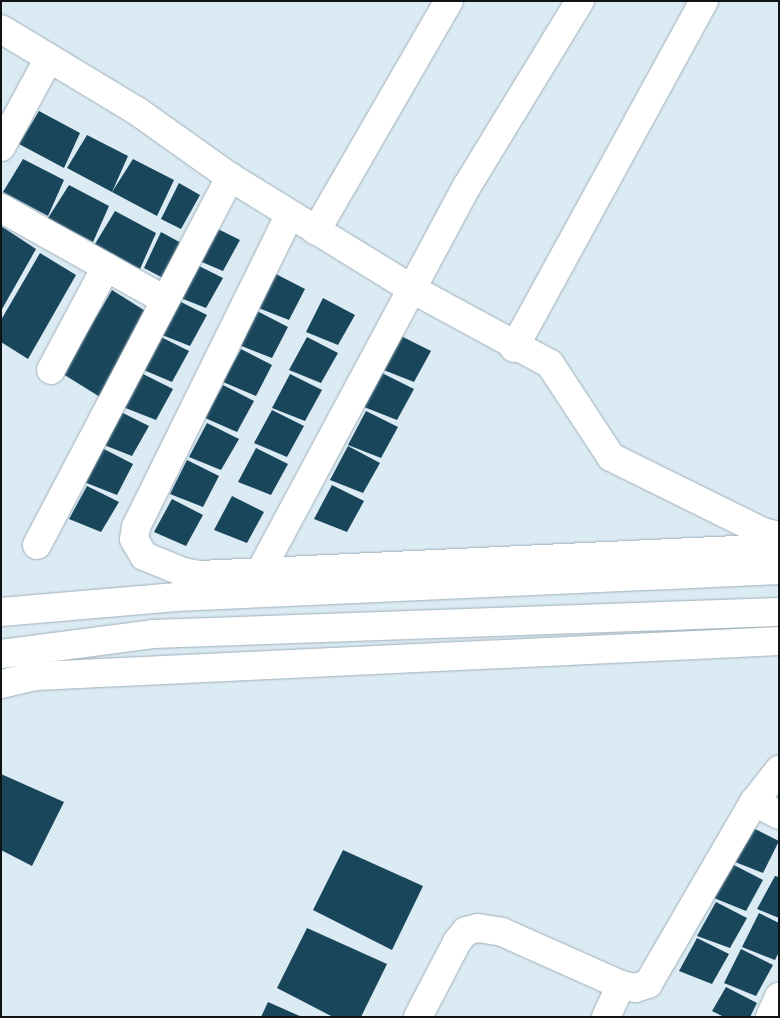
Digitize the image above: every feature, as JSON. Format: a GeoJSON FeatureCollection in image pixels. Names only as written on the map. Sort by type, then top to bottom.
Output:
{"type":"FeatureCollection","features":[{"type":"Feature","properties":{"kind":"street"},"geometry":{"type":"LineString","coordinates":[[316,231],[448,1]]}},
{"type":"Feature","properties":{"kind":"street"},"geometry":{"type":"LineString","coordinates":[[260,572],[467,186],[580,1]]}},
{"type":"Feature","properties":{"kind":"street"},"geometry":{"type":"LineString","coordinates":[[514,348],[704,1]]}},
{"type":"Feature","properties":{"kind":"street"},"geometry":{"type":"LineString","coordinates":[[1,29],[137,111],[230,177],[412,290],[514,348],[550,364],[611,457],[763,532],[779,536]]}},
{"type":"Feature","properties":{"kind":"street"},"geometry":{"type":"LineString","coordinates":[[1,147],[49,58]]}},
{"type":"Feature","properties":{"kind":"street"},"geometry":{"type":"LineString","coordinates":[[37,545],[230,177]]}},
{"type":"Feature","properties":{"kind":"street"},"geometry":{"type":"LineString","coordinates":[[1,208],[165,300]]}},
{"type":"Feature","properties":{"kind":"street"},"geometry":{"type":"LineString","coordinates":[[290,214],[136,527],[134,539],[144,556],[192,575],[779,548]]}},
{"type":"Feature","properties":{"kind":"street"},"geometry":{"type":"LineString","coordinates":[[51,370],[106,267]]}},
{"type":"Feature","properties":{"kind":"street"},"geometry":{"type":"LineString","coordinates":[[1,612],[176,597],[779,570]]}},
{"type":"Feature","properties":{"kind":"street"},"geometry":{"type":"LineString","coordinates":[[1,654],[153,634],[779,612]]}},
{"type":"Feature","properties":{"kind":"street"},"geometry":{"type":"LineString","coordinates":[[1,684],[37,676],[779,641]]}},
{"type":"Feature","properties":{"kind":"street"},"geometry":{"type":"LineString","coordinates":[[418,1017],[457,942],[466,931],[478,928],[502,932],[621,985],[635,988],[648,984],[754,802],[779,770]]}},
{"type":"Feature","properties":{"kind":"street"},"geometry":{"type":"LineString","coordinates":[[754,802],[779,815]]}},
{"type":"Feature","properties":{"kind":"street"},"geometry":{"type":"LineString","coordinates":[[606,1017],[621,985]]}},
{"type":"Feature","properties":{"kind":"street"},"geometry":{"type":"LineString","coordinates":[[770,1017],[779,998]]}},
{"type":"Feature","properties":{"kind":"building"},"geometry":{"type":"Polygon","coordinates":[[[39,111],[80,133],[64,168],[19,144],[39,111]]]}},
{"type":"Feature","properties":{"kind":"building"},"geometry":{"type":"Polygon","coordinates":[[[87,135],[128,156],[112,192],[67,168],[87,135]]]}},
{"type":"Feature","properties":{"kind":"building"},"geometry":{"type":"Polygon","coordinates":[[[23,159],[64,180],[48,216],[3,192],[23,159]]]}},
{"type":"Feature","properties":{"kind":"building"},"geometry":{"type":"Polygon","coordinates":[[[133,159],[174,180],[157,216],[112,192],[133,159]]]}},
{"type":"Feature","properties":{"kind":"building"},"geometry":{"type":"Polygon","coordinates":[[[179,183],[200,195],[181,229],[161,219],[179,183]]]}},
{"type":"Feature","properties":{"kind":"building"},"geometry":{"type":"Polygon","coordinates":[[[69,185],[109,206],[93,242],[48,218],[69,185]]]}},
{"type":"Feature","properties":{"kind":"building"},"geometry":{"type":"Polygon","coordinates":[[[115,211],[156,233],[140,269],[95,244],[115,211]]]}},
{"type":"Feature","properties":{"kind":"building"},"geometry":{"type":"Polygon","coordinates":[[[208,224],[240,240],[223,271],[190,257],[208,224]]]}},
{"type":"Feature","properties":{"kind":"building"},"geometry":{"type":"Polygon","coordinates":[[[1,226],[36,249],[1,311],[1,226]]]}},
{"type":"Feature","properties":{"kind":"building"},"geometry":{"type":"Polygon","coordinates":[[[161,232],[183,244],[163,278],[144,268],[161,232]]]}},
{"type":"Feature","properties":{"kind":"building"},"geometry":{"type":"Polygon","coordinates":[[[40,253],[76,275],[28,359],[1,342],[1,320],[40,253]]]}},
{"type":"Feature","properties":{"kind":"building"},"geometry":{"type":"Polygon","coordinates":[[[191,262],[223,278],[206,308],[173,295],[191,262]]]}},
{"type":"Feature","properties":{"kind":"building"},"geometry":{"type":"Polygon","coordinates":[[[274,273],[305,289],[289,320],[256,307],[274,273]]]}},
{"type":"Feature","properties":{"kind":"building"},"geometry":{"type":"Polygon","coordinates":[[[112,290],[147,312],[100,397],[63,374],[112,290]]]}},
{"type":"Feature","properties":{"kind":"building"},"geometry":{"type":"Polygon","coordinates":[[[323,298],[355,315],[338,345],[306,332],[323,298]]]}},
{"type":"Feature","properties":{"kind":"building"},"geometry":{"type":"Polygon","coordinates":[[[175,299],[207,315],[190,346],[157,333],[175,299]]]}},
{"type":"Feature","properties":{"kind":"building"},"geometry":{"type":"Polygon","coordinates":[[[257,311],[288,327],[272,358],[239,345],[257,311]]]}},
{"type":"Feature","properties":{"kind":"building"},"geometry":{"type":"Polygon","coordinates":[[[157,335],[189,351],[172,382],[139,368],[157,335]]]}},
{"type":"Feature","properties":{"kind":"building"},"geometry":{"type":"Polygon","coordinates":[[[399,335],[431,351],[414,382],[381,369],[399,335]]]}},
{"type":"Feature","properties":{"kind":"building"},"geometry":{"type":"Polygon","coordinates":[[[307,337],[338,353],[321,383],[289,370],[307,337]]]}},
{"type":"Feature","properties":{"kind":"building"},"geometry":{"type":"Polygon","coordinates":[[[241,349],[272,365],[256,396],[223,382],[241,349]]]}},
{"type":"Feature","properties":{"kind":"building"},"geometry":{"type":"Polygon","coordinates":[[[141,373],[173,389],[156,420],[123,407],[141,373]]]}},
{"type":"Feature","properties":{"kind":"building"},"geometry":{"type":"Polygon","coordinates":[[[382,373],[414,389],[397,420],[364,407],[382,373]]]}},
{"type":"Feature","properties":{"kind":"building"},"geometry":{"type":"Polygon","coordinates":[[[290,374],[322,390],[305,421],[272,408],[290,374]]]}},
{"type":"Feature","properties":{"kind":"building"},"geometry":{"type":"Polygon","coordinates":[[[223,385],[254,401],[237,432],[205,418],[223,385]]]}},
{"type":"Feature","properties":{"kind":"building"},"geometry":{"type":"Polygon","coordinates":[[[117,410],[149,426],[132,456],[99,443],[117,410]]]}},
{"type":"Feature","properties":{"kind":"building"},"geometry":{"type":"Polygon","coordinates":[[[272,410],[304,426],[287,457],[254,443],[272,410]]]}},
{"type":"Feature","properties":{"kind":"building"},"geometry":{"type":"Polygon","coordinates":[[[366,411],[398,427],[381,458],[348,445],[366,411]]]}},
{"type":"Feature","properties":{"kind":"building"},"geometry":{"type":"Polygon","coordinates":[[[207,423],[239,439],[221,470],[189,457],[207,423]]]}},
{"type":"Feature","properties":{"kind":"building"},"geometry":{"type":"Polygon","coordinates":[[[348,446],[380,463],[363,493],[330,480],[348,446]]]}},
{"type":"Feature","properties":{"kind":"building"},"geometry":{"type":"Polygon","coordinates":[[[102,448],[133,464],[117,495],[84,482],[102,448]]]}},
{"type":"Feature","properties":{"kind":"building"},"geometry":{"type":"Polygon","coordinates":[[[256,448],[288,464],[271,495],[238,482],[256,448]]]}},
{"type":"Feature","properties":{"kind":"building"},"geometry":{"type":"Polygon","coordinates":[[[187,460],[219,476],[203,507],[170,494],[187,460]]]}},
{"type":"Feature","properties":{"kind":"building"},"geometry":{"type":"Polygon","coordinates":[[[332,485],[364,501],[347,532],[314,519],[332,485]]]}},
{"type":"Feature","properties":{"kind":"building"},"geometry":{"type":"Polygon","coordinates":[[[87,486],[119,502],[101,532],[69,519],[87,486]]]}},
{"type":"Feature","properties":{"kind":"building"},"geometry":{"type":"Polygon","coordinates":[[[232,496],[264,512],[247,543],[214,530],[232,496]]]}},
{"type":"Feature","properties":{"kind":"building"},"geometry":{"type":"Polygon","coordinates":[[[172,499],[203,515],[186,546],[154,532],[172,499]]]}},
{"type":"Feature","properties":{"kind":"building"},"geometry":{"type":"Polygon","coordinates":[[[1,774],[64,802],[32,866],[1,850],[1,774]]]}},
{"type":"Feature","properties":{"kind":"building"},"geometry":{"type":"Polygon","coordinates":[[[749,826],[779,841],[763,873],[730,860],[749,826]]]}},
{"type":"Feature","properties":{"kind":"building"},"geometry":{"type":"Polygon","coordinates":[[[343,850],[423,886],[392,950],[313,910],[343,850]]]}},
{"type":"Feature","properties":{"kind":"building"},"geometry":{"type":"Polygon","coordinates":[[[732,864],[763,880],[746,911],[714,898],[732,864]]]}},
{"type":"Feature","properties":{"kind":"building"},"geometry":{"type":"Polygon","coordinates":[[[775,876],[779,877],[779,918],[757,909],[775,876]]]}},
{"type":"Feature","properties":{"kind":"building"},"geometry":{"type":"Polygon","coordinates":[[[716,902],[747,918],[730,948],[697,936],[716,902]]]}},
{"type":"Feature","properties":{"kind":"building"},"geometry":{"type":"Polygon","coordinates":[[[759,913],[779,923],[779,952],[775,960],[742,947],[759,913]]]}},
{"type":"Feature","properties":{"kind":"building"},"geometry":{"type":"Polygon","coordinates":[[[307,928],[387,964],[361,1017],[333,1017],[277,988],[307,928]]]}},
{"type":"Feature","properties":{"kind":"building"},"geometry":{"type":"Polygon","coordinates":[[[697,938],[729,954],[712,984],[679,971],[697,938]]]}},
{"type":"Feature","properties":{"kind":"building"},"geometry":{"type":"Polygon","coordinates":[[[741,949],[773,965],[756,996],[724,983],[741,949]]]}},
{"type":"Feature","properties":{"kind":"building"},"geometry":{"type":"Polygon","coordinates":[[[726,987],[757,1003],[750,1017],[724,1017],[712,1011],[726,987]]]}},
{"type":"Feature","properties":{"kind":"building"},"geometry":{"type":"Polygon","coordinates":[[[268,1002],[302,1017],[261,1017],[268,1002]]]}}]}
